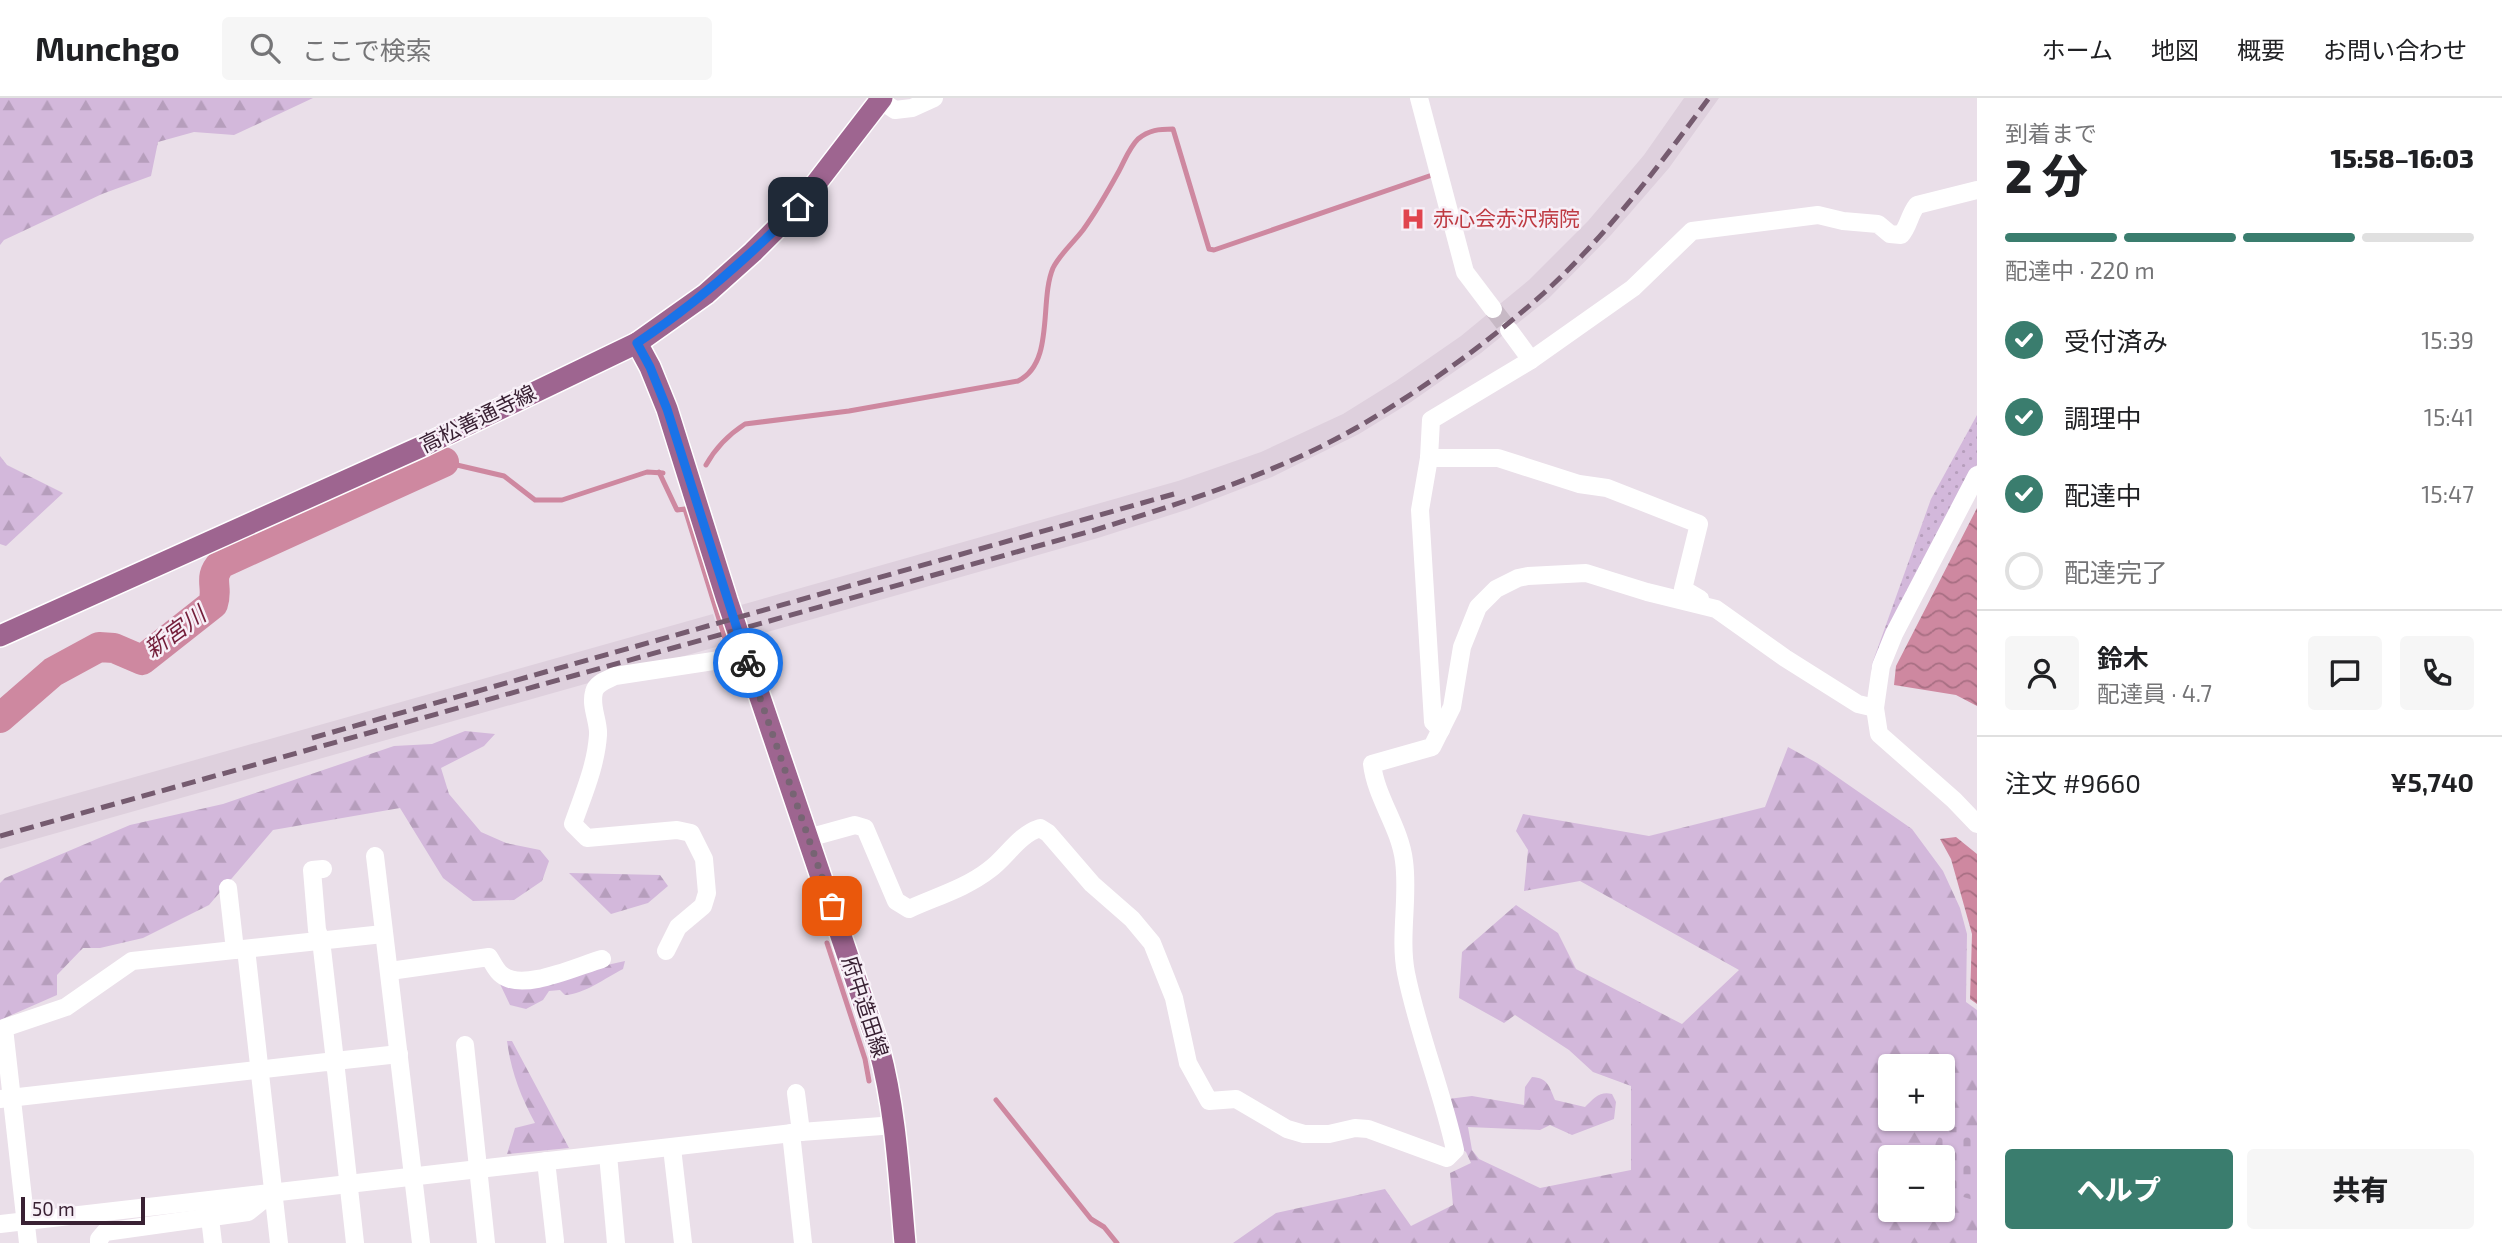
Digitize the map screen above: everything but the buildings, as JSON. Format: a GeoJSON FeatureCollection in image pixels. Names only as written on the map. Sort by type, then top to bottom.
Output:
{"type":"FeatureCollection","features":[{"type":"Feature","properties":{"kind":"main road","name":"高松善通寺線"},"geometry":{"type":"LineString","coordinates":[[0,636],[425,445],[637,343],[706,294],[798,207],[880,99]]}},
{"type":"Feature","properties":{"kind":"main road","name":"府中造田線"},"geometry":{"type":"LineString","coordinates":[[637,343],[667,409],[746,656],[879,1048],[895,1125],[905,1243]]}},
{"type":"Feature","properties":{"kind":"street"},"geometry":{"type":"LineString","coordinates":[[880,99],[895,110],[912,108],[934,98]]}},
{"type":"Feature","properties":{"kind":"street"},"geometry":{"type":"LineString","coordinates":[[1419,98],[1465,272],[1493,309]]}},
{"type":"Feature","properties":{"kind":"street"},"geometry":{"type":"LineString","coordinates":[[1440,730],[1433,722],[1420,510],[1429,458],[1431,420],[1531,360],[1633,288],[1692,230],[1818,215],[1843,221],[1878,224],[1890,234],[1901,235],[1906,229],[1910,213],[1917,205],[1977,190]]}},
{"type":"Feature","properties":{"kind":"street"},"geometry":{"type":"LineString","coordinates":[[1509,330],[1531,360]]}},
{"type":"Feature","properties":{"kind":"street"},"geometry":{"type":"LineString","coordinates":[[1429,458],[1498,458],[1579,484],[1607,488],[1699,524],[1683,589],[1795,665],[1858,704],[1875,708]]}},
{"type":"Feature","properties":{"kind":"street"},"geometry":{"type":"LineString","coordinates":[[1977,475],[1894,634],[1881,666],[1875,708],[1878,734],[1954,800],[1977,824]]}},
{"type":"Feature","properties":{"kind":"street"},"geometry":{"type":"LineString","coordinates":[[808,838],[855,825],[865,828],[896,901],[909,909],[972,881],[991,869],[1031,831],[1040,828],[1048,833],[1092,884],[1132,919],[1152,943],[1174,998],[1188,1063],[1209,1101],[1236,1099],[1287,1129],[1304,1134],[1368,1129],[1447,1158],[1455,1150],[1447,1111],[1420,1027],[1406,971],[1404,859],[1393,824],[1374,782],[1372,764],[1432,747],[1452,707],[1462,647],[1478,607],[1496,589],[1518,578],[1586,573],[1716,609]]}},
{"type":"Feature","properties":{"kind":"street"},"geometry":{"type":"LineString","coordinates":[[666,951],[678,927],[703,906],[707,892],[704,859],[691,833],[677,830],[587,838],[573,824],[597,749],[598,729],[593,716],[594,691],[600,683],[615,676],[746,656]]}},
{"type":"Feature","properties":{"kind":"street"},"geometry":{"type":"LineString","coordinates":[[375,856],[421,1243]]}},
{"type":"Feature","properties":{"kind":"street"},"geometry":{"type":"LineString","coordinates":[[323,869],[312,870],[317,930],[321,940],[355,1243]]}},
{"type":"Feature","properties":{"kind":"street"},"geometry":{"type":"LineString","coordinates":[[228,888],[260,1070],[279,1243]]}},
{"type":"Feature","properties":{"kind":"street"},"geometry":{"type":"LineString","coordinates":[[28,1243],[5,1099],[4,1028],[66,1007],[132,961],[383,934]]}},
{"type":"Feature","properties":{"kind":"street"},"geometry":{"type":"LineString","coordinates":[[390,971],[489,957],[500,975],[513,981],[527,982],[601,959]]}},
{"type":"Feature","properties":{"kind":"street"},"geometry":{"type":"LineString","coordinates":[[465,1045],[486,1243]]}},
{"type":"Feature","properties":{"kind":"street"},"geometry":{"type":"LineString","coordinates":[[5,1099],[399,1054]]}},
{"type":"Feature","properties":{"kind":"street"},"geometry":{"type":"LineString","coordinates":[[796,1093],[803,1243]]}},
{"type":"Feature","properties":{"kind":"street"},"geometry":{"type":"LineString","coordinates":[[0,1224],[796,1133],[895,1125]]}},
{"type":"Feature","properties":{"kind":"street"},"geometry":{"type":"LineString","coordinates":[[672,1148],[682,1243]]}},
{"type":"Feature","properties":{"kind":"street"},"geometry":{"type":"LineString","coordinates":[[608,1155],[616,1243]]}},
{"type":"Feature","properties":{"kind":"street"},"geometry":{"type":"LineString","coordinates":[[546,1161],[555,1241]]}},
{"type":"Feature","properties":{"kind":"street"},"geometry":{"type":"LineString","coordinates":[[99,1243],[104,1232],[248,1212],[273,1192]]}},
{"type":"Feature","properties":{"kind":"street"},"geometry":{"type":"LineString","coordinates":[[210,1218],[213,1243]]}},
{"type":"Feature","properties":{"kind":"shaded area"},"geometry":{"type":"Polygon","coordinates":[[[1684,98],[1719,98],[1669,168],[1611,235],[1549,298],[1481,353],[1411,402],[1359,434],[1272,477],[1189,509],[1098,538],[750,637],[741,605],[1178,481],[1261,452],[1343,414],[1461,336],[1529,280],[1588,221],[1644,155],[1684,98]]]}},
{"type":"Feature","properties":{"kind":"shaded area"},"geometry":{"type":"Polygon","coordinates":[[[713,614],[723,645],[0,849],[0,815],[713,614]]]}},
{"type":"Feature","properties":{"kind":"green space"},"geometry":{"type":"Polygon","coordinates":[[[0,98],[313,98],[234,135],[194,132],[158,142],[151,176],[102,194],[4,240],[0,245],[0,98]]]}},
{"type":"Feature","properties":{"kind":"green space"},"geometry":{"type":"Polygon","coordinates":[[[1977,415],[1977,464],[1871,679],[1872,664],[1931,499],[1977,415]]]}},
{"type":"Feature","properties":{"kind":"green space"},"geometry":{"type":"Polygon","coordinates":[[[0,456],[7,465],[63,493],[6,546],[0,544],[0,456]]]}},
{"type":"Feature","properties":{"kind":"green space"},"geometry":{"type":"Polygon","coordinates":[[[465,731],[495,734],[484,746],[441,768],[449,794],[481,832],[506,843],[540,850],[549,861],[542,881],[514,900],[473,901],[443,878],[400,808],[273,830],[209,905],[143,938],[100,948],[83,948],[57,975],[57,995],[0,1020],[0,883],[5,878],[130,825],[223,804],[394,746],[432,744],[465,731]]]}},
{"type":"Feature","properties":{"kind":"green space"},"geometry":{"type":"Polygon","coordinates":[[[1788,747],[1817,763],[1912,829],[1943,871],[1960,908],[1967,934],[1966,1002],[1977,1010],[1977,1243],[1233,1243],[1276,1213],[1385,1189],[1411,1226],[1453,1205],[1450,1173],[1471,1163],[1466,1152],[1458,1146],[1448,1099],[1472,1096],[1524,1105],[1525,1087],[1532,1077],[1545,1081],[1555,1100],[1585,1107],[1601,1094],[1612,1094],[1616,1102],[1614,1119],[1572,1135],[1550,1125],[1540,1130],[1468,1127],[1472,1150],[1479,1159],[1540,1188],[1631,1170],[1631,1086],[1593,1072],[1569,1050],[1515,1015],[1504,1023],[1459,998],[1462,952],[1516,905],[1558,933],[1576,969],[1682,1024],[1739,970],[1580,881],[1524,891],[1528,850],[1516,831],[1523,814],[1649,836],[1765,807],[1788,747]]]}},
{"type":"Feature","properties":{"kind":"green space"},"geometry":{"type":"Polygon","coordinates":[[[569,873],[660,875],[668,886],[648,903],[611,914],[569,873]]]}},
{"type":"Feature","properties":{"kind":"green space"},"geometry":{"type":"Polygon","coordinates":[[[625,961],[623,969],[587,989],[565,995],[560,990],[549,991],[543,1000],[526,1009],[510,1005],[500,984],[526,989],[625,961]]]}},
{"type":"Feature","properties":{"kind":"green space"},"geometry":{"type":"Polygon","coordinates":[[[507,1041],[512,1041],[569,1148],[507,1154],[515,1128],[535,1123],[517,1083],[507,1041]]]}},
{"type":"Feature","properties":{"kind":"green space"},"geometry":{"type":"Polygon","coordinates":[[[1955,1127],[1977,1133],[1977,1201],[1955,1195],[1955,1145],[1935,1145],[1942,1131],[1955,1131],[1955,1127]]]}},
{"type":"Feature","properties":{"kind":"water"},"geometry":{"type":"Polygon","coordinates":[[[1977,508],[1977,706],[1956,695],[1894,685],[1896,666],[1977,508]]]}},
{"type":"Feature","properties":{"kind":"water"},"geometry":{"type":"Polygon","coordinates":[[[1956,837],[1977,854],[1977,1004],[1970,999],[1972,934],[1951,859],[1940,839],[1956,837]]]}},
{"type":"Feature","properties":{"kind":"waterway"},"geometry":{"type":"LineString","coordinates":[[706,465],[723,442],[745,424],[849,411],[1018,381],[1030,372],[1042,346],[1053,268],[1093,216],[1132,146],[1150,132],[1173,129],[1209,249],[1214,250],[1435,174]]}},
{"type":"Feature","properties":{"kind":"waterway"},"geometry":{"type":"LineString","coordinates":[[444,462],[504,476],[535,500],[562,500],[647,472],[663,473]]}},
{"type":"Feature","properties":{"kind":"waterway","name":"新宮川"},"geometry":{"type":"LineString","coordinates":[[0,718],[53,672],[99,647],[114,648],[142,660],[213,604],[215,573],[222,563],[444,462]]}},
{"type":"Feature","properties":{"kind":"waterway"},"geometry":{"type":"LineString","coordinates":[[659,472],[677,510],[685,509],[732,655]]}},
{"type":"Feature","properties":{"kind":"waterway"},"geometry":{"type":"LineString","coordinates":[[827,943],[865,1059],[869,1081]]}},
{"type":"Feature","properties":{"kind":"waterway"},"geometry":{"type":"LineString","coordinates":[[996,1100],[1091,1219],[1104,1227],[1117,1243]]}},
{"type":"Feature","properties":{"kind":"tunnel"},"geometry":{"type":"LineString","coordinates":[[1493,309],[1509,330]]}},
{"type":"Feature","properties":{"kind":"railway"},"geometry":{"type":"LineString","coordinates":[[0,836],[1095,530],[1195,498],[1294,459],[1356,428],[1430,382],[1545,292],[1611,223],[1709,98]]}},
{"type":"Feature","properties":{"kind":"railway"},"geometry":{"type":"LineString","coordinates":[[312,738],[1174,494]]}},
{"type":"Feature","properties":{"kind":"way so far"},"geometry":{"type":"LineString","coordinates":[[748,663],[832,906]]}},
{"type":"Feature","properties":{"kind":"place","name":"赤心会赤沢病院"},"geometry":{"type":"Point","coordinates":[1413,219]}},
{"type":"Feature","properties":{"kind":"route"},"geometry":{"type":"LineString","coordinates":[[748,663],[667,409],[637,343],[706,294],[798,207]]}}]}
